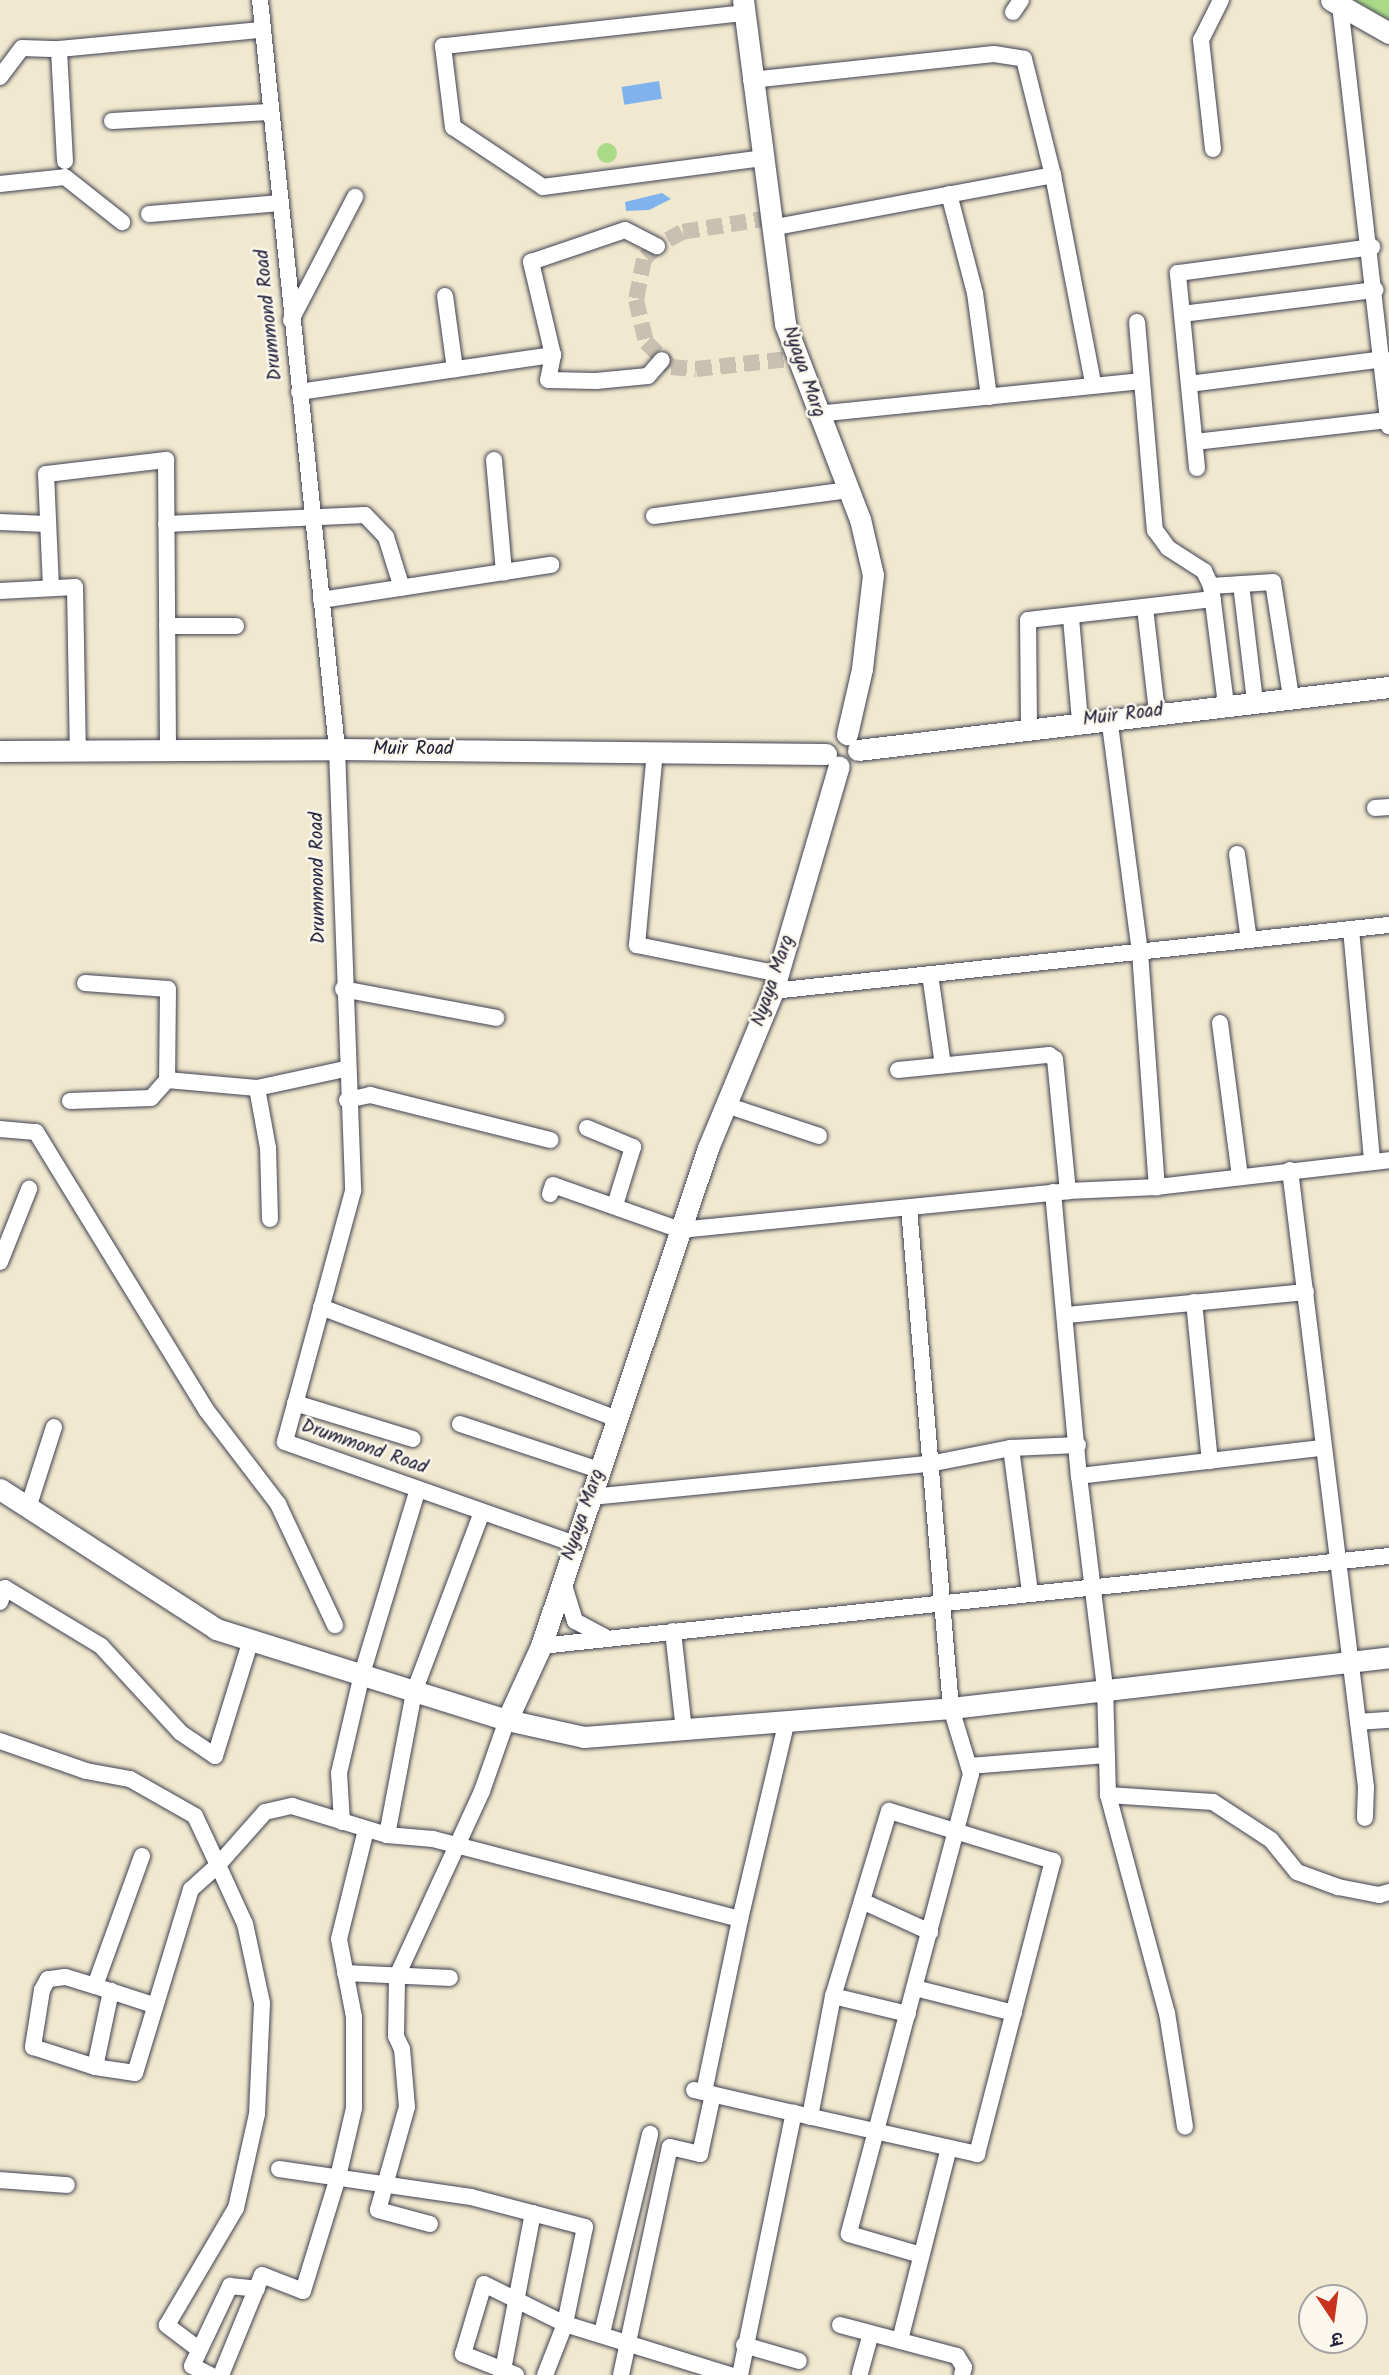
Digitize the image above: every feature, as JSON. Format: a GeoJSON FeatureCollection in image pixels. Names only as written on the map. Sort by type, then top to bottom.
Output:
{"type":"FeatureCollection","features":[{"type":"Feature","properties":{"kind":"street","name":"Drummond Road"},"geometry":{"type":"LineString","coordinates":[[260,0],[337,749],[345,1069],[353,1191],[285,1442],[575,1544]]}},
{"type":"Feature","properties":{"kind":"street"},"geometry":{"type":"LineString","coordinates":[[1213,149],[1201,40],[1221,0]]}},
{"type":"Feature","properties":{"kind":"street"},"geometry":{"type":"LineString","coordinates":[[1336,3],[1389,33]]}},
{"type":"Feature","properties":{"kind":"street"},"geometry":{"type":"LineString","coordinates":[[1195,442],[1389,423],[1372,247],[1336,3]]}},
{"type":"Feature","properties":{"kind":"street"},"geometry":{"type":"LineString","coordinates":[[744,7],[443,46],[453,127],[542,187],[762,158]]}},
{"type":"Feature","properties":{"kind":"street","name":"Nyaya Marg"},"geometry":{"type":"LineString","coordinates":[[744,7],[751,80],[785,324],[848,490],[873,575],[853,742]]}},
{"type":"Feature","properties":{"kind":"street"},"geometry":{"type":"LineString","coordinates":[[0,77],[22,48],[59,49],[261,30]]}},
{"type":"Feature","properties":{"kind":"street"},"geometry":{"type":"LineString","coordinates":[[59,49],[65,161]]}},
{"type":"Feature","properties":{"kind":"street"},"geometry":{"type":"LineString","coordinates":[[751,80],[1014,55],[1024,59],[1052,175],[1093,383]]}},
{"type":"Feature","properties":{"kind":"street"},"geometry":{"type":"LineString","coordinates":[[112,121],[270,112]]}},
{"type":"Feature","properties":{"kind":"street"},"geometry":{"type":"LineString","coordinates":[[771,228],[1052,175]]}},
{"type":"Feature","properties":{"kind":"street"},"geometry":{"type":"LineString","coordinates":[[0,184],[65,177],[122,222]]}},
{"type":"Feature","properties":{"kind":"street"},"geometry":{"type":"LineString","coordinates":[[949,194],[975,293],[989,397]]}},
{"type":"Feature","properties":{"kind":"street"},"geometry":{"type":"LineString","coordinates":[[291,320],[355,197]]}},
{"type":"Feature","properties":{"kind":"street"},"geometry":{"type":"LineString","coordinates":[[149,214],[279,203]]}},
{"type":"Feature","properties":{"kind":"street"},"geometry":{"type":"LineString","coordinates":[[657,246],[625,230],[531,262],[552,355],[548,380],[596,381],[648,376],[662,360]]}},
{"type":"Feature","properties":{"kind":"street"},"geometry":{"type":"LineString","coordinates":[[1197,468],[1178,273],[1372,247]]}},
{"type":"Feature","properties":{"kind":"street"},"geometry":{"type":"LineString","coordinates":[[1182,314],[1376,290]]}},
{"type":"Feature","properties":{"kind":"street"},"geometry":{"type":"LineString","coordinates":[[445,296],[455,369]]}},
{"type":"Feature","properties":{"kind":"street"},"geometry":{"type":"LineString","coordinates":[[1137,322],[1155,530],[1168,548],[1204,571],[1212,592],[1226,705]]}},
{"type":"Feature","properties":{"kind":"street"},"geometry":{"type":"LineString","coordinates":[[299,392],[552,355]]}},
{"type":"Feature","properties":{"kind":"street"},"geometry":{"type":"LineString","coordinates":[[1189,384],[1384,359]]}},
{"type":"Feature","properties":{"kind":"street"},"geometry":{"type":"LineString","coordinates":[[817,414],[989,397],[1093,383],[1141,381]]}},
{"type":"Feature","properties":{"kind":"street"},"geometry":{"type":"LineString","coordinates":[[51,589],[46,524],[46,474],[166,460],[168,750]]}},
{"type":"Feature","properties":{"kind":"street"},"geometry":{"type":"LineString","coordinates":[[494,460],[504,573]]}},
{"type":"Feature","properties":{"kind":"street"},"geometry":{"type":"LineString","coordinates":[[654,516],[848,490]]}},
{"type":"Feature","properties":{"kind":"street"},"geometry":{"type":"LineString","coordinates":[[166,524],[313,520],[365,515],[386,537],[402,588]]}},
{"type":"Feature","properties":{"kind":"street"},"geometry":{"type":"LineString","coordinates":[[0,522],[46,524]]}},
{"type":"Feature","properties":{"kind":"street"},"geometry":{"type":"LineString","coordinates":[[321,600],[551,565]]}},
{"type":"Feature","properties":{"kind":"street"},"geometry":{"type":"LineString","coordinates":[[1029,728],[1028,620],[1071,618],[1145,608],[1241,584],[1273,582],[1291,697]]}},
{"type":"Feature","properties":{"kind":"street"},"geometry":{"type":"LineString","coordinates":[[1241,584],[1255,701]]}},
{"type":"Feature","properties":{"kind":"street"},"geometry":{"type":"LineString","coordinates":[[0,591],[75,587],[78,751]]}},
{"type":"Feature","properties":{"kind":"street"},"geometry":{"type":"LineString","coordinates":[[1145,608],[1157,711]]}},
{"type":"Feature","properties":{"kind":"street"},"geometry":{"type":"LineString","coordinates":[[1071,618],[1080,721]]}},
{"type":"Feature","properties":{"kind":"street"},"geometry":{"type":"LineString","coordinates":[[167,626],[236,626]]}},
{"type":"Feature","properties":{"kind":"street","name":"Muir Road"},"geometry":{"type":"LineString","coordinates":[[853,742],[1029,728],[1157,711],[1389,687]]}},
{"type":"Feature","properties":{"kind":"street"},"geometry":{"type":"LineString","coordinates":[[1109,717],[1140,951],[1157,1187]]}},
{"type":"Feature","properties":{"kind":"street"},"geometry":{"type":"LineString","coordinates":[[831,738],[853,742],[850,764],[833,760],[831,738]]}},
{"type":"Feature","properties":{"kind":"street","name":"Muir Road"},"geometry":{"type":"LineString","coordinates":[[0,751],[655,751],[833,760]]}},
{"type":"Feature","properties":{"kind":"street"},"geometry":{"type":"LineString","coordinates":[[655,751],[637,945],[776,982],[930,974],[1389,925]]}},
{"type":"Feature","properties":{"kind":"street","name":"Nyaya Marg"},"geometry":{"type":"LineString","coordinates":[[430,2224],[378,2210],[407,2107],[402,2049],[396,2036],[397,1976],[456,1847],[507,1720],[541,1646],[680,1230],[726,1105],[776,982],[833,760]]}},
{"type":"Feature","properties":{"kind":"street"},"geometry":{"type":"LineString","coordinates":[[1237,854],[1250,940]]}},
{"type":"Feature","properties":{"kind":"street"},"geometry":{"type":"LineString","coordinates":[[550,1194],[553,1185],[680,1230],[1060,1191],[1157,1187],[1381,1161],[1351,929]]}},
{"type":"Feature","properties":{"kind":"street"},"geometry":{"type":"LineString","coordinates":[[930,974],[943,1065]]}},
{"type":"Feature","properties":{"kind":"street"},"geometry":{"type":"LineString","coordinates":[[70,1101],[151,1098],[167,1080],[168,989],[85,983]]}},
{"type":"Feature","properties":{"kind":"street"},"geometry":{"type":"LineString","coordinates":[[343,989],[496,1018]]}},
{"type":"Feature","properties":{"kind":"street"},"geometry":{"type":"LineString","coordinates":[[1220,1023],[1240,1177]]}},
{"type":"Feature","properties":{"kind":"street"},"geometry":{"type":"LineString","coordinates":[[898,1070],[1049,1055],[1055,1059],[1067,1315],[1079,1476],[1105,1687],[1108,1794],[1167,2013],[1185,2127]]}},
{"type":"Feature","properties":{"kind":"street"},"geometry":{"type":"LineString","coordinates":[[167,1080],[257,1088],[345,1069]]}},
{"type":"Feature","properties":{"kind":"street"},"geometry":{"type":"LineString","coordinates":[[257,1088],[268,1148],[270,1219]]}},
{"type":"Feature","properties":{"kind":"street"},"geometry":{"type":"LineString","coordinates":[[347,1100],[370,1095],[550,1140]]}},
{"type":"Feature","properties":{"kind":"street"},"geometry":{"type":"LineString","coordinates":[[726,1105],[819,1136]]}},
{"type":"Feature","properties":{"kind":"street"},"geometry":{"type":"LineString","coordinates":[[587,1128],[632,1147],[615,1205]]}},
{"type":"Feature","properties":{"kind":"street"},"geometry":{"type":"LineString","coordinates":[[0,1129],[36,1132],[207,1411],[278,1504],[335,1625]]}},
{"type":"Feature","properties":{"kind":"street"},"geometry":{"type":"LineString","coordinates":[[1290,1170],[1336,1563],[1359,1722],[1365,1818]]}},
{"type":"Feature","properties":{"kind":"street"},"geometry":{"type":"LineString","coordinates":[[0,1262],[29,1189]]}},
{"type":"Feature","properties":{"kind":"street"},"geometry":{"type":"LineString","coordinates":[[909,1208],[951,1708],[971,1774],[849,2234],[921,2255]]}},
{"type":"Feature","properties":{"kind":"street"},"geometry":{"type":"LineString","coordinates":[[1067,1315],[1306,1292]]}},
{"type":"Feature","properties":{"kind":"street"},"geometry":{"type":"LineString","coordinates":[[1194,1302],[1210,1461]]}},
{"type":"Feature","properties":{"kind":"street"},"geometry":{"type":"LineString","coordinates":[[321,1307],[617,1419]]}},
{"type":"Feature","properties":{"kind":"street"},"geometry":{"type":"LineString","coordinates":[[295,1403],[412,1439]]}},
{"type":"Feature","properties":{"kind":"street"},"geometry":{"type":"LineString","coordinates":[[460,1424],[599,1470]]}},
{"type":"Feature","properties":{"kind":"street"},"geometry":{"type":"LineString","coordinates":[[28,1508],[54,1427]]}},
{"type":"Feature","properties":{"kind":"street"},"geometry":{"type":"LineString","coordinates":[[590,1497],[929,1464],[1011,1448],[1078,1445]]}},
{"type":"Feature","properties":{"kind":"street"},"geometry":{"type":"LineString","coordinates":[[1011,1448],[1030,1592]]}},
{"type":"Feature","properties":{"kind":"street"},"geometry":{"type":"LineString","coordinates":[[1079,1476],[1322,1448]]}},
{"type":"Feature","properties":{"kind":"street"},"geometry":{"type":"LineString","coordinates":[[0,1489],[216,1629],[507,1720],[584,1737],[786,1724],[951,1708],[1105,1687],[1389,1657]]}},
{"type":"Feature","properties":{"kind":"street"},"geometry":{"type":"LineString","coordinates":[[342,1822],[339,1773],[362,1674],[418,1489]]}},
{"type":"Feature","properties":{"kind":"street"},"geometry":{"type":"LineString","coordinates":[[387,1835],[414,1692],[482,1512]]}},
{"type":"Feature","properties":{"kind":"street"},"geometry":{"type":"LineString","coordinates":[[541,1646],[1091,1585],[1389,1556]]}},
{"type":"Feature","properties":{"kind":"street"},"geometry":{"type":"LineString","coordinates":[[563,1580],[575,1621],[584,1629],[610,1638]]}},
{"type":"Feature","properties":{"kind":"street"},"geometry":{"type":"LineString","coordinates":[[0,1602],[5,1588],[101,1646],[181,1733],[215,1756],[251,1640]]}},
{"type":"Feature","properties":{"kind":"street"},"geometry":{"type":"LineString","coordinates":[[673,1631],[684,1730]]}},
{"type":"Feature","properties":{"kind":"street"},"geometry":{"type":"LineString","coordinates":[[1359,1722],[1389,1720]]}},
{"type":"Feature","properties":{"kind":"street"},"geometry":{"type":"LineString","coordinates":[[621,2375],[670,2147],[700,2154],[704,2092],[740,1919],[786,1724]]}},
{"type":"Feature","properties":{"kind":"street"},"geometry":{"type":"LineString","coordinates":[[0,1741],[86,1771],[130,1779],[195,1816],[245,1924],[262,2003],[257,2114],[236,2208],[167,2325],[197,2348]]}},
{"type":"Feature","properties":{"kind":"street"},"geometry":{"type":"LineString","coordinates":[[969,1766],[1107,1755]]}},
{"type":"Feature","properties":{"kind":"street"},"geometry":{"type":"LineString","coordinates":[[1108,1794],[1213,1802],[1271,1840],[1297,1872],[1338,1887],[1379,1895],[1389,1892]]}},
{"type":"Feature","properties":{"kind":"street"},"geometry":{"type":"LineString","coordinates":[[153,2006],[65,1977],[48,1979],[42,1990],[33,2047],[95,2067],[135,2073],[153,2006],[191,1889],[218,1865],[265,1812],[279,1805],[387,1835],[433,1839],[740,1919]]}},
{"type":"Feature","properties":{"kind":"street"},"geometry":{"type":"LineString","coordinates":[[704,2092],[802,2115],[977,2154],[1054,1861],[956,1834],[889,1811],[833,1996],[802,2115],[744,2345],[740,2375]]}},
{"type":"Feature","properties":{"kind":"street"},"geometry":{"type":"LineString","coordinates":[[221,2375],[262,2276],[303,2291],[338,2177],[354,2108],[354,2017],[339,1939],[366,1830]]}},
{"type":"Feature","properties":{"kind":"street"},"geometry":{"type":"LineString","coordinates":[[95,2067],[103,1988],[142,1856]]}},
{"type":"Feature","properties":{"kind":"street"},"geometry":{"type":"LineString","coordinates":[[862,1901],[930,1932]]}},
{"type":"Feature","properties":{"kind":"street"},"geometry":{"type":"LineString","coordinates":[[345,1973],[450,1978]]}},
{"type":"Feature","properties":{"kind":"street"},"geometry":{"type":"LineString","coordinates":[[915,1988],[1014,2013]]}},
{"type":"Feature","properties":{"kind":"street"},"geometry":{"type":"LineString","coordinates":[[833,1996],[908,2014]]}},
{"type":"Feature","properties":{"kind":"street"},"geometry":{"type":"LineString","coordinates":[[602,2333],[650,2134]]}},
{"type":"Feature","properties":{"kind":"street"},"geometry":{"type":"LineString","coordinates":[[900,2340],[949,2148]]}},
{"type":"Feature","properties":{"kind":"street"},"geometry":{"type":"LineString","coordinates":[[279,2169],[387,2183],[533,2213],[585,2227],[565,2324],[545,2375]]}},
{"type":"Feature","properties":{"kind":"street"},"geometry":{"type":"LineString","coordinates":[[0,2180],[67,2185]]}},
{"type":"Feature","properties":{"kind":"street"},"geometry":{"type":"LineString","coordinates":[[533,2213],[517,2300],[508,2373],[463,2354],[484,2284],[517,2300],[565,2324],[602,2333],[686,2368],[730,2375]]}},
{"type":"Feature","properties":{"kind":"street"},"geometry":{"type":"LineString","coordinates":[[210,2375],[186,2371],[230,2286],[257,2289]]}},
{"type":"Feature","properties":{"kind":"street"},"geometry":{"type":"LineString","coordinates":[[840,2325],[957,2356],[964,2367],[962,2375]]}},
{"type":"Feature","properties":{"kind":"street"},"geometry":{"type":"LineString","coordinates":[[862,2374],[871,2333]]}},
{"type":"Feature","properties":{"kind":"street"},"geometry":{"type":"LineString","coordinates":[[744,2345],[799,2361]]}},
{"type":"Feature","properties":{"kind":"green space"},"geometry":{"type":"Polygon","coordinates":[[[1354,0],[1389,0],[1389,20],[1354,0]]]}},
{"type":"Feature","properties":{"kind":"green space"},"geometry":{"type":"Polygon","coordinates":[[[607,143],[614,146],[617,153],[614,160],[607,163],[600,160],[597,153],[600,146],[607,143]]]}},
{"type":"Feature","properties":{"kind":"water"},"geometry":{"type":"Polygon","coordinates":[[[659,81],[662,99],[624,105],[621,87],[659,81]]]}},
{"type":"Feature","properties":{"kind":"water"},"geometry":{"type":"Polygon","coordinates":[[[662,193],[671,199],[649,210],[626,211],[625,202],[662,193]]]}},
{"type":"Feature","properties":{"kind":"tunnel"},"geometry":{"type":"LineString","coordinates":[[770,218],[682,232],[657,246],[644,259],[636,300],[646,342],[671,367],[696,369],[797,358]]}}]}
